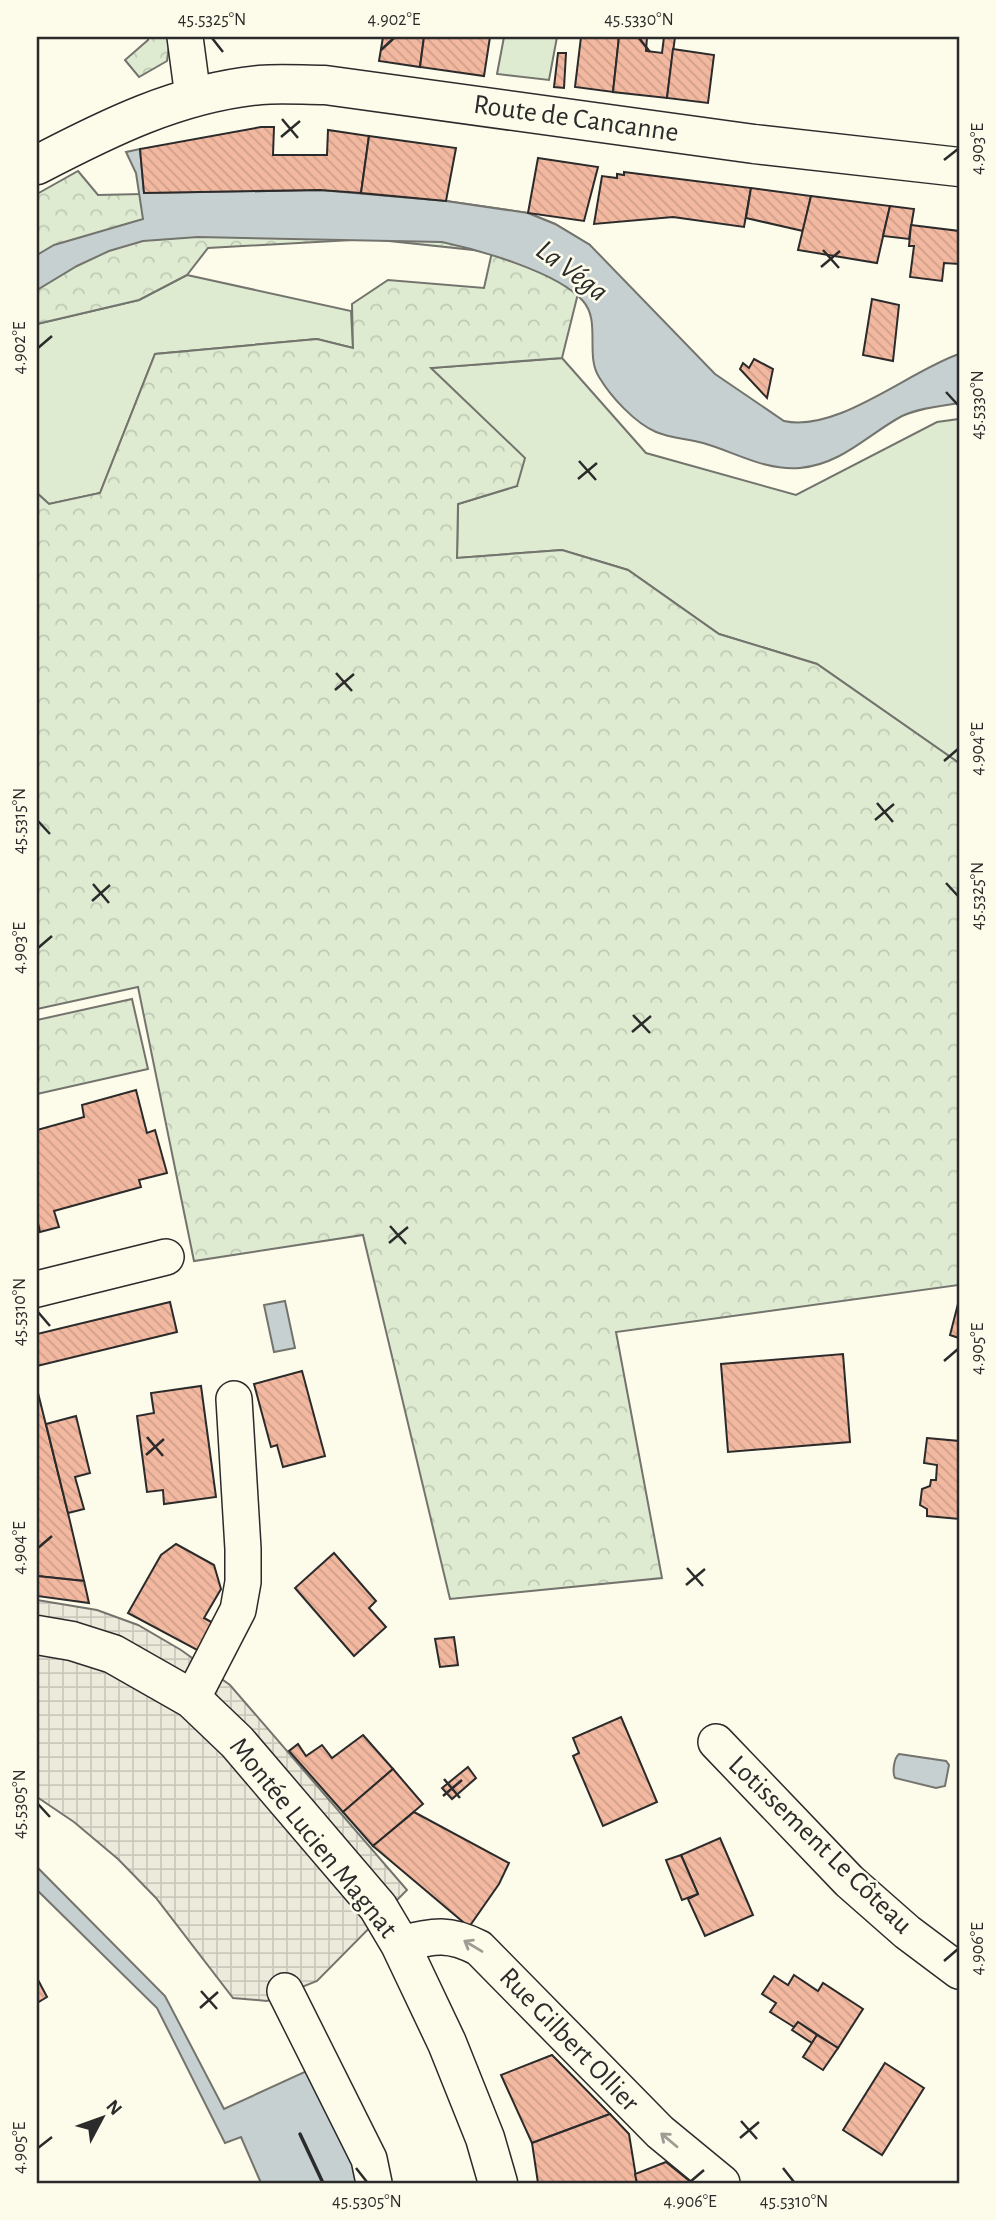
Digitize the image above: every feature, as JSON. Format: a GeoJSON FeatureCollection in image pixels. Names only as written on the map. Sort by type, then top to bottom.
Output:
{"type":"FeatureCollection","features":[{"type":"Feature","properties":{"kind":"main road","name":"Route de Cancanne"},"geometry":{"type":"LineString","coordinates":[[37,165],[108,128],[192,97],[260,85],[325,85],[754,144],[959,167]]}},
{"type":"Feature","properties":{"kind":"main road","name":"Montée Lucien Magnat"},"geometry":{"type":"LineString","coordinates":[[37,1635],[113,1654],[192,1699],[237,1742],[378,1908],[400,1944],[452,2054],[485,2138],[498,2183]]}},
{"type":"Feature","properties":{"kind":"street"},"geometry":{"type":"LineString","coordinates":[[185,37],[192,97]]}},
{"type":"Feature","properties":{"kind":"street"},"geometry":{"type":"LineString","coordinates":[[37,1289],[166,1256]]}},
{"type":"Feature","properties":{"kind":"street"},"geometry":{"type":"LineString","coordinates":[[192,1699],[237,1610],[243,1583],[234,1399]]}},
{"type":"Feature","properties":{"kind":"street","name":"Lotissement Le Côteau"},"geometry":{"type":"LineString","coordinates":[[716,1742],[849,1881],[907,1932],[959,1971]]}},
{"type":"Feature","properties":{"kind":"street","name":"Rue Gilbert Ollier"},"geometry":{"type":"LineString","coordinates":[[400,1944],[424,1938],[460,1938],[480,1948],[660,2132],[722,2183]]}},
{"type":"Feature","properties":{"kind":"street"},"geometry":{"type":"LineString","coordinates":[[285,1991],[369,2159],[374,2183]]}},
{"type":"Feature","properties":{"kind":"green space"},"geometry":{"type":"Polygon","coordinates":[[[148,37],[170,37],[167,61],[139,77],[125,60],[148,40],[148,37]]]}},
{"type":"Feature","properties":{"kind":"green space"},"geometry":{"type":"Polygon","coordinates":[[[504,37],[557,37],[549,80],[497,74],[504,37]]]}},
{"type":"Feature","properties":{"kind":"green space"},"geometry":{"type":"Polygon","coordinates":[[[78,171],[98,195],[320,190],[446,201],[528,213],[555,224],[590,245],[562,358],[431,368],[525,458],[517,486],[458,504],[457,558],[562,550],[628,570],[719,634],[817,664],[959,763],[959,1285],[616,1332],[662,1578],[450,1599],[363,1235],[194,1261],[138,987],[37,1009],[37,493],[49,504],[100,493],[155,354],[317,339],[353,348],[352,304],[388,280],[484,288],[492,252],[370,239],[208,248],[187,275],[139,300],[37,324],[37,194],[78,171]]]}},
{"type":"Feature","properties":{"kind":"green space"},"geometry":{"type":"Polygon","coordinates":[[[187,275],[351,311],[353,348],[317,339],[155,354],[100,493],[49,504],[37,493],[37,324],[139,300],[187,275]]]}},
{"type":"Feature","properties":{"kind":"green space"},"geometry":{"type":"Polygon","coordinates":[[[562,358],[646,453],[796,495],[937,422],[959,419],[959,763],[817,664],[719,634],[628,570],[562,550],[457,558],[458,504],[517,486],[430,368],[562,358]]]}},
{"type":"Feature","properties":{"kind":"green space"},"geometry":{"type":"Polygon","coordinates":[[[132,999],[148,1069],[37,1094],[37,1020],[132,999]]]}},
{"type":"Feature","properties":{"kind":"shaded area"},"geometry":{"type":"Polygon","coordinates":[[[37,1600],[97,1610],[138,1625],[181,1650],[230,1685],[407,1890],[317,1981],[267,2001],[233,1998],[156,1898],[118,1859],[74,1822],[37,1797],[37,1600]]]}},
{"type":"Feature","properties":{"kind":"water","name":"La Véga"},"geometry":{"type":"Polygon","coordinates":[[[140,149],[144,193],[320,190],[446,201],[528,213],[555,224],[590,245],[715,374],[784,421],[805,422],[849,410],[959,354],[959,403],[909,413],[842,455],[800,468],[762,464],[703,443],[661,434],[632,416],[599,377],[593,359],[591,318],[583,301],[571,290],[517,264],[442,242],[198,237],[143,241],[109,251],[37,290],[37,255],[54,245],[143,219],[136,173],[126,152],[140,149]]]}},
{"type":"Feature","properties":{"kind":"water"},"geometry":{"type":"Polygon","coordinates":[[[285,1301],[295,1348],[274,1352],[264,1305],[285,1301]]]}},
{"type":"Feature","properties":{"kind":"water"},"geometry":{"type":"Polygon","coordinates":[[[899,1754],[946,1761],[949,1765],[945,1786],[936,1788],[895,1778],[894,1765],[899,1754]]]}},
{"type":"Feature","properties":{"kind":"water"},"geometry":{"type":"Polygon","coordinates":[[[37,1867],[165,1996],[224,2109],[311,2069],[365,2183],[261,2183],[241,2137],[225,2143],[157,2008],[37,1890],[37,1867]]]}},
{"type":"Feature","properties":{"kind":"building"},"geometry":{"type":"Polygon","coordinates":[[[383,37],[424,37],[420,67],[379,61],[383,37]]]}},
{"type":"Feature","properties":{"kind":"building"},"geometry":{"type":"Polygon","coordinates":[[[424,37],[490,37],[484,76],[420,67],[424,37]]]}},
{"type":"Feature","properties":{"kind":"building"},"geometry":{"type":"Polygon","coordinates":[[[581,37],[619,37],[613,92],[575,87],[581,37]]]}},
{"type":"Feature","properties":{"kind":"building"},"geometry":{"type":"Polygon","coordinates":[[[619,37],[647,37],[646,51],[662,53],[664,37],[675,37],[667,98],[613,92],[619,37]]]}},
{"type":"Feature","properties":{"kind":"building"},"geometry":{"type":"Polygon","coordinates":[[[673,49],[714,55],[708,103],[667,98],[673,49]]]}},
{"type":"Feature","properties":{"kind":"building"},"geometry":{"type":"Polygon","coordinates":[[[558,53],[566,53],[564,88],[554,87],[558,53]]]}},
{"type":"Feature","properties":{"kind":"building"},"geometry":{"type":"Polygon","coordinates":[[[261,127],[274,127],[273,155],[327,155],[328,130],[369,136],[361,193],[320,190],[144,193],[140,149],[261,127]]]}},
{"type":"Feature","properties":{"kind":"building"},"geometry":{"type":"Polygon","coordinates":[[[369,136],[456,148],[446,201],[361,193],[369,136]]]}},
{"type":"Feature","properties":{"kind":"building"},"geometry":{"type":"Polygon","coordinates":[[[538,158],[598,167],[584,221],[528,213],[538,158]]]}},
{"type":"Feature","properties":{"kind":"building"},"geometry":{"type":"Polygon","coordinates":[[[624,172],[751,188],[744,227],[673,217],[594,224],[602,176],[617,178],[617,174],[624,175],[624,172]]]}},
{"type":"Feature","properties":{"kind":"building"},"geometry":{"type":"Polygon","coordinates":[[[751,188],[811,196],[803,231],[746,218],[751,188]]]}},
{"type":"Feature","properties":{"kind":"building"},"geometry":{"type":"Polygon","coordinates":[[[811,196],[890,206],[877,263],[798,250],[811,196]]]}},
{"type":"Feature","properties":{"kind":"building"},"geometry":{"type":"Polygon","coordinates":[[[890,206],[914,209],[909,239],[883,236],[890,206]]]}},
{"type":"Feature","properties":{"kind":"building"},"geometry":{"type":"Polygon","coordinates":[[[911,225],[959,231],[959,264],[944,263],[942,281],[910,277],[914,246],[909,246],[911,225]]]}},
{"type":"Feature","properties":{"kind":"building"},"geometry":{"type":"Polygon","coordinates":[[[872,299],[899,305],[893,361],[863,355],[872,299]]]}},
{"type":"Feature","properties":{"kind":"building"},"geometry":{"type":"Polygon","coordinates":[[[754,359],[773,369],[767,398],[740,369],[743,363],[749,368],[754,359]]]}},
{"type":"Feature","properties":{"kind":"building"},"geometry":{"type":"Polygon","coordinates":[[[136,1090],[147,1133],[155,1130],[167,1173],[139,1180],[141,1187],[54,1211],[59,1227],[40,1232],[37,1219],[37,1130],[84,1117],[82,1105],[136,1090]]]}},
{"type":"Feature","properties":{"kind":"building"},"geometry":{"type":"Polygon","coordinates":[[[959,1300],[959,1338],[950,1335],[959,1300]]]}},
{"type":"Feature","properties":{"kind":"building"},"geometry":{"type":"Polygon","coordinates":[[[170,1302],[177,1332],[37,1366],[37,1334],[170,1302]]]}},
{"type":"Feature","properties":{"kind":"building"},"geometry":{"type":"Polygon","coordinates":[[[843,1354],[850,1442],[728,1452],[721,1364],[843,1354]]]}},
{"type":"Feature","properties":{"kind":"building"},"geometry":{"type":"Polygon","coordinates":[[[302,1371],[325,1456],[283,1467],[277,1445],[271,1447],[254,1384],[302,1371]]]}},
{"type":"Feature","properties":{"kind":"building"},"geometry":{"type":"Polygon","coordinates":[[[201,1386],[216,1497],[164,1504],[163,1490],[147,1492],[137,1416],[154,1413],[151,1393],[201,1386]]]}},
{"type":"Feature","properties":{"kind":"building"},"geometry":{"type":"Polygon","coordinates":[[[37,1389],[68,1513],[84,1581],[37,1576],[37,1389]]]}},
{"type":"Feature","properties":{"kind":"building"},"geometry":{"type":"Polygon","coordinates":[[[76,1416],[90,1473],[75,1477],[84,1509],[68,1513],[46,1424],[76,1416]]]}},
{"type":"Feature","properties":{"kind":"building"},"geometry":{"type":"Polygon","coordinates":[[[927,1438],[959,1441],[959,1519],[927,1516],[927,1509],[920,1505],[922,1489],[930,1486],[931,1480],[936,1480],[937,1465],[924,1463],[927,1438]]]}},
{"type":"Feature","properties":{"kind":"building"},"geometry":{"type":"Polygon","coordinates":[[[176,1544],[214,1565],[221,1589],[204,1618],[215,1624],[199,1651],[128,1613],[161,1555],[176,1544]]]}},
{"type":"Feature","properties":{"kind":"building"},"geometry":{"type":"Polygon","coordinates":[[[334,1553],[376,1601],[369,1608],[386,1627],[354,1656],[295,1588],[334,1553]]]}},
{"type":"Feature","properties":{"kind":"building"},"geometry":{"type":"Polygon","coordinates":[[[37,1576],[84,1581],[89,1603],[37,1596],[37,1576]]]}},
{"type":"Feature","properties":{"kind":"building"},"geometry":{"type":"Polygon","coordinates":[[[454,1637],[458,1665],[440,1667],[435,1639],[454,1637]]]}},
{"type":"Feature","properties":{"kind":"building"},"geometry":{"type":"Polygon","coordinates":[[[621,1717],[657,1802],[603,1826],[573,1756],[579,1753],[573,1738],[621,1717]]]}},
{"type":"Feature","properties":{"kind":"building"},"geometry":{"type":"Polygon","coordinates":[[[363,1735],[393,1769],[343,1812],[289,1751],[298,1744],[306,1756],[322,1745],[332,1758],[363,1735]]]}},
{"type":"Feature","properties":{"kind":"building"},"geometry":{"type":"Polygon","coordinates":[[[468,1767],[476,1778],[452,1799],[442,1788],[468,1767]]]}},
{"type":"Feature","properties":{"kind":"building"},"geometry":{"type":"Polygon","coordinates":[[[393,1769],[423,1804],[373,1846],[343,1812],[393,1769]]]}},
{"type":"Feature","properties":{"kind":"building"},"geometry":{"type":"Polygon","coordinates":[[[414,1812],[509,1863],[499,1884],[469,1927],[373,1846],[414,1812]]]}},
{"type":"Feature","properties":{"kind":"building"},"geometry":{"type":"Polygon","coordinates":[[[720,1838],[753,1915],[705,1936],[688,1899],[698,1894],[681,1855],[720,1838]]]}},
{"type":"Feature","properties":{"kind":"building"},"geometry":{"type":"Polygon","coordinates":[[[681,1855],[698,1894],[682,1900],[666,1860],[681,1855]]]}},
{"type":"Feature","properties":{"kind":"building"},"geometry":{"type":"Polygon","coordinates":[[[794,1975],[818,1991],[823,1983],[863,2009],[838,2048],[798,2022],[794,2027],[770,2012],[776,2003],[762,1994],[774,1976],[788,1985],[794,1975]]]}},
{"type":"Feature","properties":{"kind":"building"},"geometry":{"type":"Polygon","coordinates":[[[37,1978],[47,1997],[37,2003],[37,1978]]]}},
{"type":"Feature","properties":{"kind":"building"},"geometry":{"type":"Polygon","coordinates":[[[798,2022],[817,2035],[812,2043],[792,2030],[798,2022]]]}},
{"type":"Feature","properties":{"kind":"building"},"geometry":{"type":"Polygon","coordinates":[[[817,2035],[838,2048],[823,2070],[803,2057],[817,2035]]]}},
{"type":"Feature","properties":{"kind":"building"},"geometry":{"type":"Polygon","coordinates":[[[552,2055],[610,2114],[532,2143],[501,2075],[552,2055]]]}},
{"type":"Feature","properties":{"kind":"building"},"geometry":{"type":"Polygon","coordinates":[[[885,2063],[924,2088],[882,2155],[843,2130],[885,2063]]]}},
{"type":"Feature","properties":{"kind":"building"},"geometry":{"type":"Polygon","coordinates":[[[610,2114],[629,2134],[637,2183],[538,2183],[532,2143],[610,2114]]]}},
{"type":"Feature","properties":{"kind":"building"},"geometry":{"type":"Polygon","coordinates":[[[666,2162],[692,2183],[637,2183],[635,2174],[666,2162]]]}},
{"type":"Feature","properties":{"kind":"wall"},"geometry":{"type":"LineString","coordinates":[[300,2134],[323,2183]]}}]}
